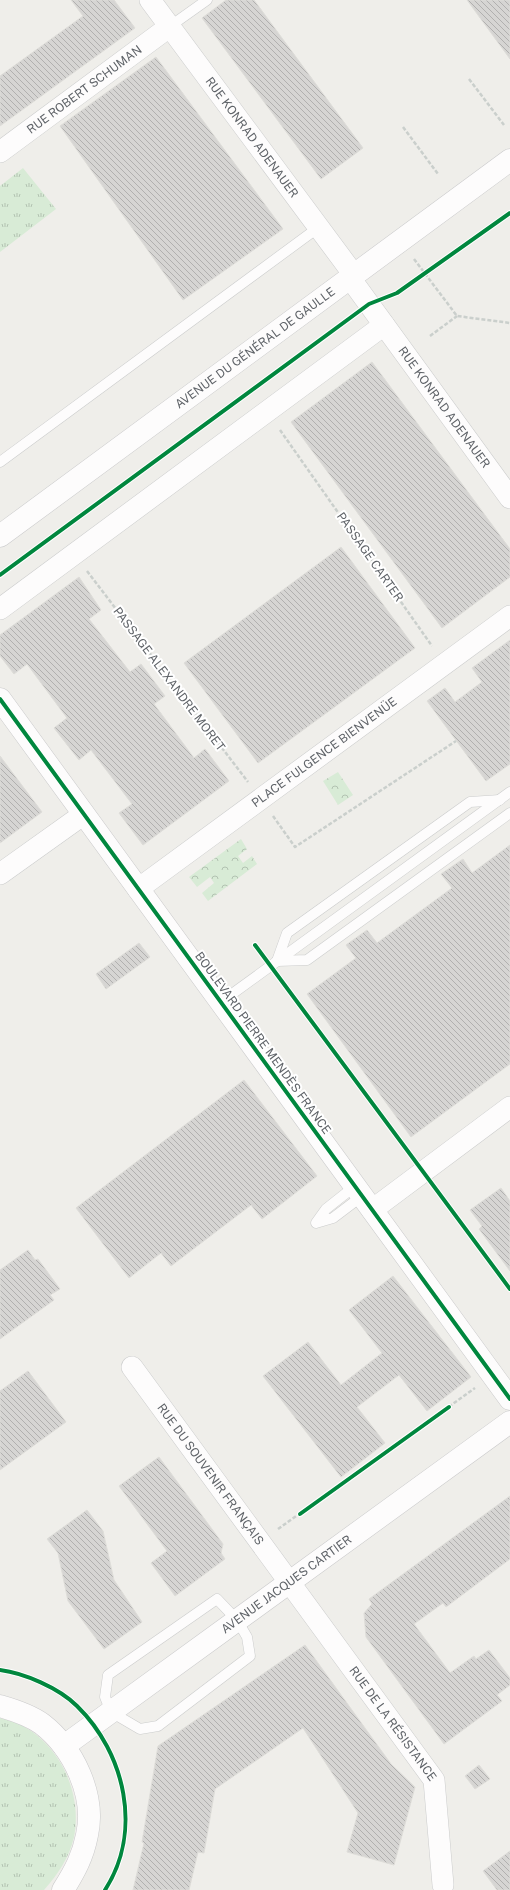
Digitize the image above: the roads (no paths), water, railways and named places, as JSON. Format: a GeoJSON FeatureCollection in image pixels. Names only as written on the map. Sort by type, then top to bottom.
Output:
{"type":"FeatureCollection","features":[{"type":"Feature","properties":{"kind":"street","name":"RUE KONRAD ADENAUER"},"geometry":{"type":"LineString","coordinates":[[150,0],[319,227],[384,324],[510,498]]}},
{"type":"Feature","properties":{"kind":"street","name":"RUE ROBERT SCHUMAN"},"geometry":{"type":"LineString","coordinates":[[0,152],[169,27]]}},
{"type":"Feature","properties":{"kind":"street","name":"AVENUE DU GÉNÉRAL DE GAULLE"},"geometry":{"type":"LineString","coordinates":[[0,536],[510,160]]}},
{"type":"Feature","properties":{"kind":"street"},"geometry":{"type":"LineString","coordinates":[[0,609],[384,324]]}},
{"type":"Feature","properties":{"kind":"street","name":"PLACE FULGENCE BIENVENÜE"},"geometry":{"type":"LineString","coordinates":[[138,889],[510,616]]}},
{"type":"Feature","properties":{"kind":"street","name":"BOULEVARD PIERRE MENDÈS FRANCE"},"geometry":{"type":"LineString","coordinates":[[0,699],[510,1399]]}},
{"type":"Feature","properties":{"kind":"street"},"geometry":{"type":"LineString","coordinates":[[0,874],[84,814]]}},
{"type":"Feature","properties":{"kind":"street"},"geometry":{"type":"LineString","coordinates":[[363,1197],[510,1107]]}},
{"type":"Feature","properties":{"kind":"street","name":"RUE DU SOUVENIR FRANÇAIS"},"geometry":{"type":"LineString","coordinates":[[132,1367],[290,1581]]}},
{"type":"Feature","properties":{"kind":"street","name":"AVENUE JACQUES CARTIER"},"geometry":{"type":"LineString","coordinates":[[64,1746],[510,1422]]}},
{"type":"Feature","properties":{"kind":"street","name":"RUE DE LA RÉSISTANCE"},"geometry":{"type":"LineString","coordinates":[[290,1581],[434,1780],[443,1885]]}},
{"type":"Feature","properties":{"kind":"street"},"geometry":{"type":"LineString","coordinates":[[0,1706],[15,1710],[41,1724],[64,1746],[79,1771],[88,1802],[88,1833],[79,1864],[63,1890]]}},
{"type":"Feature","properties":{"kind":"lane"},"geometry":{"type":"LineString","coordinates":[[169,27],[206,0]]}},
{"type":"Feature","properties":{"kind":"lane"},"geometry":{"type":"LineString","coordinates":[[0,462],[319,227]]}},
{"type":"Feature","properties":{"kind":"lane"},"geometry":{"type":"LineString","coordinates":[[221,1002],[510,792]]}},
{"type":"Feature","properties":{"kind":"lane"},"geometry":{"type":"LineString","coordinates":[[277,961],[284,940],[290,930],[470,802],[500,800]]}},
{"type":"Feature","properties":{"kind":"lane"},"geometry":{"type":"LineString","coordinates":[[277,961],[307,960],[510,813]]}},
{"type":"Feature","properties":{"kind":"lane"},"geometry":{"type":"LineString","coordinates":[[217,1599],[237,1620],[247,1637],[250,1656],[158,1726],[140,1729],[111,1712],[105,1697],[108,1675],[217,1599]]}}]}
